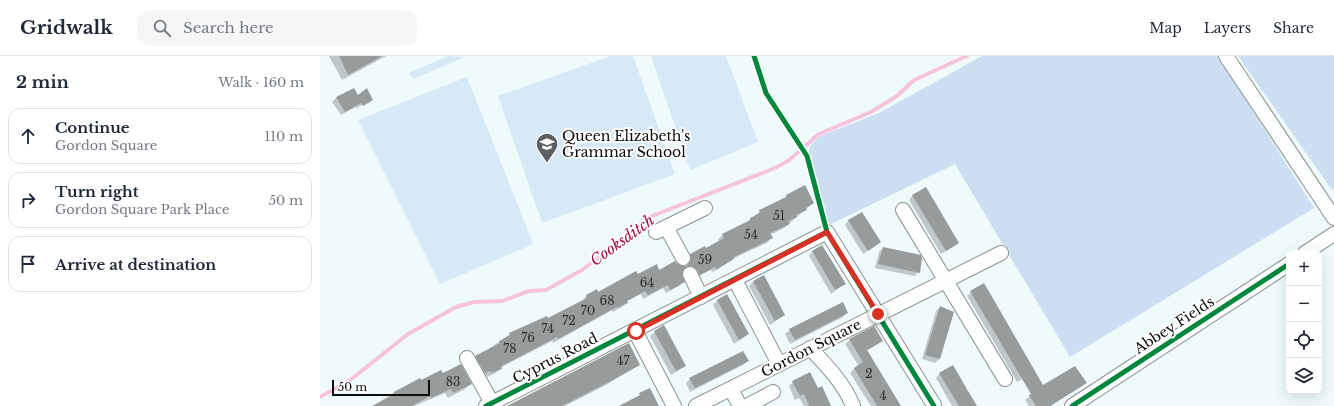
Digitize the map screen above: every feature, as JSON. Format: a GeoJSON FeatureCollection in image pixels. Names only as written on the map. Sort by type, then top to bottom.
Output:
{"type":"FeatureCollection","features":[{"type":"Feature","properties":{"kind":"street"},"geometry":{"type":"LineString","coordinates":[[1226,56],[1334,218]]}},
{"type":"Feature","properties":{"kind":"street"},"geometry":{"type":"LineString","coordinates":[[683,258],[661,229],[705,208]]}},
{"type":"Feature","properties":{"kind":"street"},"geometry":{"type":"LineString","coordinates":[[903,210],[947,280],[1005,379]]}},
{"type":"Feature","properties":{"kind":"street"},"geometry":{"type":"LineString","coordinates":[[674,406],[636,331],[827,232],[934,405]]}},
{"type":"Feature","properties":{"kind":"street"},"geometry":{"type":"LineString","coordinates":[[1310,250],[1334,234]]}},
{"type":"Feature","properties":{"kind":"street","name":"Gordon Square"},"geometry":{"type":"LineString","coordinates":[[696,406],[1001,253]]}},
{"type":"Feature","properties":{"kind":"street","name":"Abbey Fields"},"geometry":{"type":"LineString","coordinates":[[1072,406],[1286,266]]}},
{"type":"Feature","properties":{"kind":"street"},"geometry":{"type":"LineString","coordinates":[[690,274],[701,297]]}},
{"type":"Feature","properties":{"kind":"street"},"geometry":{"type":"LineString","coordinates":[[735,280],[779,364]]}},
{"type":"Feature","properties":{"kind":"street","name":"Cyprus Road"},"geometry":{"type":"LineString","coordinates":[[489,404],[636,331]]}},
{"type":"Feature","properties":{"kind":"street"},"geometry":{"type":"LineString","coordinates":[[810,348],[831,370],[849,395],[853,406]]}},
{"type":"Feature","properties":{"kind":"street"},"geometry":{"type":"LineString","coordinates":[[467,358],[489,404]]}},
{"type":"Feature","properties":{"kind":"street"},"geometry":{"type":"LineString","coordinates":[[731,389],[740,406]]}},
{"type":"Feature","properties":{"kind":"street"},"geometry":{"type":"LineString","coordinates":[[747,406],[773,392]]}},
{"type":"Feature","properties":{"kind":"shaded area"},"geometry":{"type":"Polygon","coordinates":[[[448,56],[465,57],[413,79],[409,73],[448,56]]]}},
{"type":"Feature","properties":{"kind":"shaded area"},"geometry":{"type":"Polygon","coordinates":[[[611,56],[633,56],[675,174],[542,223],[498,96],[611,56]]]}},
{"type":"Feature","properties":{"kind":"shaded area"},"geometry":{"type":"Polygon","coordinates":[[[651,56],[726,56],[758,142],[690,170],[651,56]]]}},
{"type":"Feature","properties":{"kind":"shaded area"},"geometry":{"type":"Polygon","coordinates":[[[982,56],[1218,56],[1314,208],[1070,357],[955,164],[829,225],[809,151],[810,146],[820,136],[879,113],[982,56]]]}},
{"type":"Feature","properties":{"kind":"shaded area"},"geometry":{"type":"Polygon","coordinates":[[[1238,56],[1334,56],[1334,188],[1332,190],[1238,56]]]}},
{"type":"Feature","properties":{"kind":"shaded area"},"geometry":{"type":"Polygon","coordinates":[[[467,77],[533,244],[440,284],[358,120],[467,77]]]}},
{"type":"Feature","properties":{"kind":"building"},"geometry":{"type":"Polygon","coordinates":[[[339,56],[382,56],[348,75],[339,56]]]}},
{"type":"Feature","properties":{"kind":"building"},"geometry":{"type":"Polygon","coordinates":[[[354,88],[358,95],[367,88],[373,100],[363,106],[361,103],[345,112],[336,97],[354,88]]]}},
{"type":"Feature","properties":{"kind":"building"},"geometry":{"type":"Polygon","coordinates":[[[805,185],[814,203],[806,208],[807,210],[796,215],[797,217],[788,221],[790,224],[770,233],[773,238],[734,257],[734,259],[724,265],[716,269],[715,267],[700,275],[694,267],[687,266],[690,262],[690,254],[705,246],[706,248],[724,238],[722,234],[750,220],[750,218],[760,213],[759,210],[787,197],[786,195],[805,185]]]}},
{"type":"Feature","properties":{"kind":"building"},"geometry":{"type":"Polygon","coordinates":[[[926,187],[959,243],[946,251],[912,195],[926,187]]]}},
{"type":"Feature","properties":{"kind":"building"},"geometry":{"type":"Polygon","coordinates":[[[862,212],[881,242],[868,251],[848,220],[862,212]]]}},
{"type":"Feature","properties":{"kind":"building"},"geometry":{"type":"Polygon","coordinates":[[[822,245],[846,284],[835,290],[812,251],[822,245]]]}},
{"type":"Feature","properties":{"kind":"building"},"geometry":{"type":"Polygon","coordinates":[[[883,247],[921,255],[920,273],[878,264],[883,247]]]}},
{"type":"Feature","properties":{"kind":"building"},"geometry":{"type":"Polygon","coordinates":[[[675,261],[679,265],[687,266],[682,273],[685,282],[670,290],[668,285],[648,295],[645,291],[627,301],[628,303],[617,307],[558,339],[557,337],[501,366],[502,369],[491,373],[490,371],[485,373],[475,356],[500,343],[499,341],[510,335],[509,333],[547,316],[548,318],[587,298],[586,295],[597,289],[598,292],[636,271],[638,274],[657,264],[659,270],[675,261]]]}},
{"type":"Feature","properties":{"kind":"building"},"geometry":{"type":"Polygon","coordinates":[[[764,275],[785,315],[775,321],[753,281],[764,275]]]}},
{"type":"Feature","properties":{"kind":"building"},"geometry":{"type":"Polygon","coordinates":[[[984,283],[1043,385],[1075,366],[1087,383],[1050,406],[1036,406],[1029,395],[1031,394],[970,291],[984,283]]]}},
{"type":"Feature","properties":{"kind":"building"},"geometry":{"type":"Polygon","coordinates":[[[727,294],[749,334],[739,340],[717,300],[727,294]]]}},
{"type":"Feature","properties":{"kind":"building"},"geometry":{"type":"Polygon","coordinates":[[[843,302],[848,313],[795,340],[789,329],[843,302]]]}},
{"type":"Feature","properties":{"kind":"building"},"geometry":{"type":"Polygon","coordinates":[[[940,306],[954,312],[940,359],[925,355],[940,306]]]}},
{"type":"Feature","properties":{"kind":"building"},"geometry":{"type":"Polygon","coordinates":[[[664,325],[686,366],[676,371],[654,331],[664,325]]]}},
{"type":"Feature","properties":{"kind":"building"},"geometry":{"type":"Polygon","coordinates":[[[874,326],[883,341],[867,350],[901,406],[877,406],[854,368],[863,362],[849,339],[874,326]]]}},
{"type":"Feature","properties":{"kind":"building"},"geometry":{"type":"Polygon","coordinates":[[[629,343],[640,365],[611,381],[562,406],[507,406],[629,343]]]}},
{"type":"Feature","properties":{"kind":"building"},"geometry":{"type":"Polygon","coordinates":[[[743,351],[749,361],[695,388],[689,378],[743,351]]]}},
{"type":"Feature","properties":{"kind":"building"},"geometry":{"type":"Polygon","coordinates":[[[461,364],[472,384],[453,393],[451,389],[431,398],[430,396],[412,406],[372,406],[395,394],[394,392],[420,378],[421,380],[441,370],[443,373],[461,364]]]}},
{"type":"Feature","properties":{"kind":"building"},"geometry":{"type":"Polygon","coordinates":[[[953,365],[977,406],[959,406],[939,373],[953,365]]]}},
{"type":"Feature","properties":{"kind":"building"},"geometry":{"type":"Polygon","coordinates":[[[810,372],[818,388],[822,386],[831,406],[809,406],[804,394],[800,396],[792,381],[810,372]]]}},
{"type":"Feature","properties":{"kind":"building"},"geometry":{"type":"Polygon","coordinates":[[[650,388],[659,406],[619,406],[640,395],[639,393],[650,388]]]}},
{"type":"Feature","properties":{"kind":"waterway","name":"Cooksditch"},"geometry":{"type":"LineString","coordinates":[[320,397],[349,381],[408,334],[456,307],[474,302],[502,301],[529,291],[546,290],[582,270],[613,247],[647,218],[775,168],[788,161],[819,134],[871,112],[897,96],[914,80],[967,56]]}},
{"type":"Feature","properties":{"kind":"cycle path"},"geometry":{"type":"LineString","coordinates":[[754,56],[766,93],[807,156],[827,232],[934,406]]}},
{"type":"Feature","properties":{"kind":"cycle path"},"geometry":{"type":"LineString","coordinates":[[486,406],[827,232]]}},
{"type":"Feature","properties":{"kind":"cycle path"},"geometry":{"type":"LineString","coordinates":[[1072,406],[1286,266]]}},
{"type":"Feature","properties":{"kind":"place","name":"Queen Elizabeth's Grammar School"},"geometry":{"type":"Point","coordinates":[547,164]}},
{"type":"Feature","properties":{"kind":"route"},"geometry":{"type":"LineString","coordinates":[[636,331],[827,232],[878,314]]}}]}
